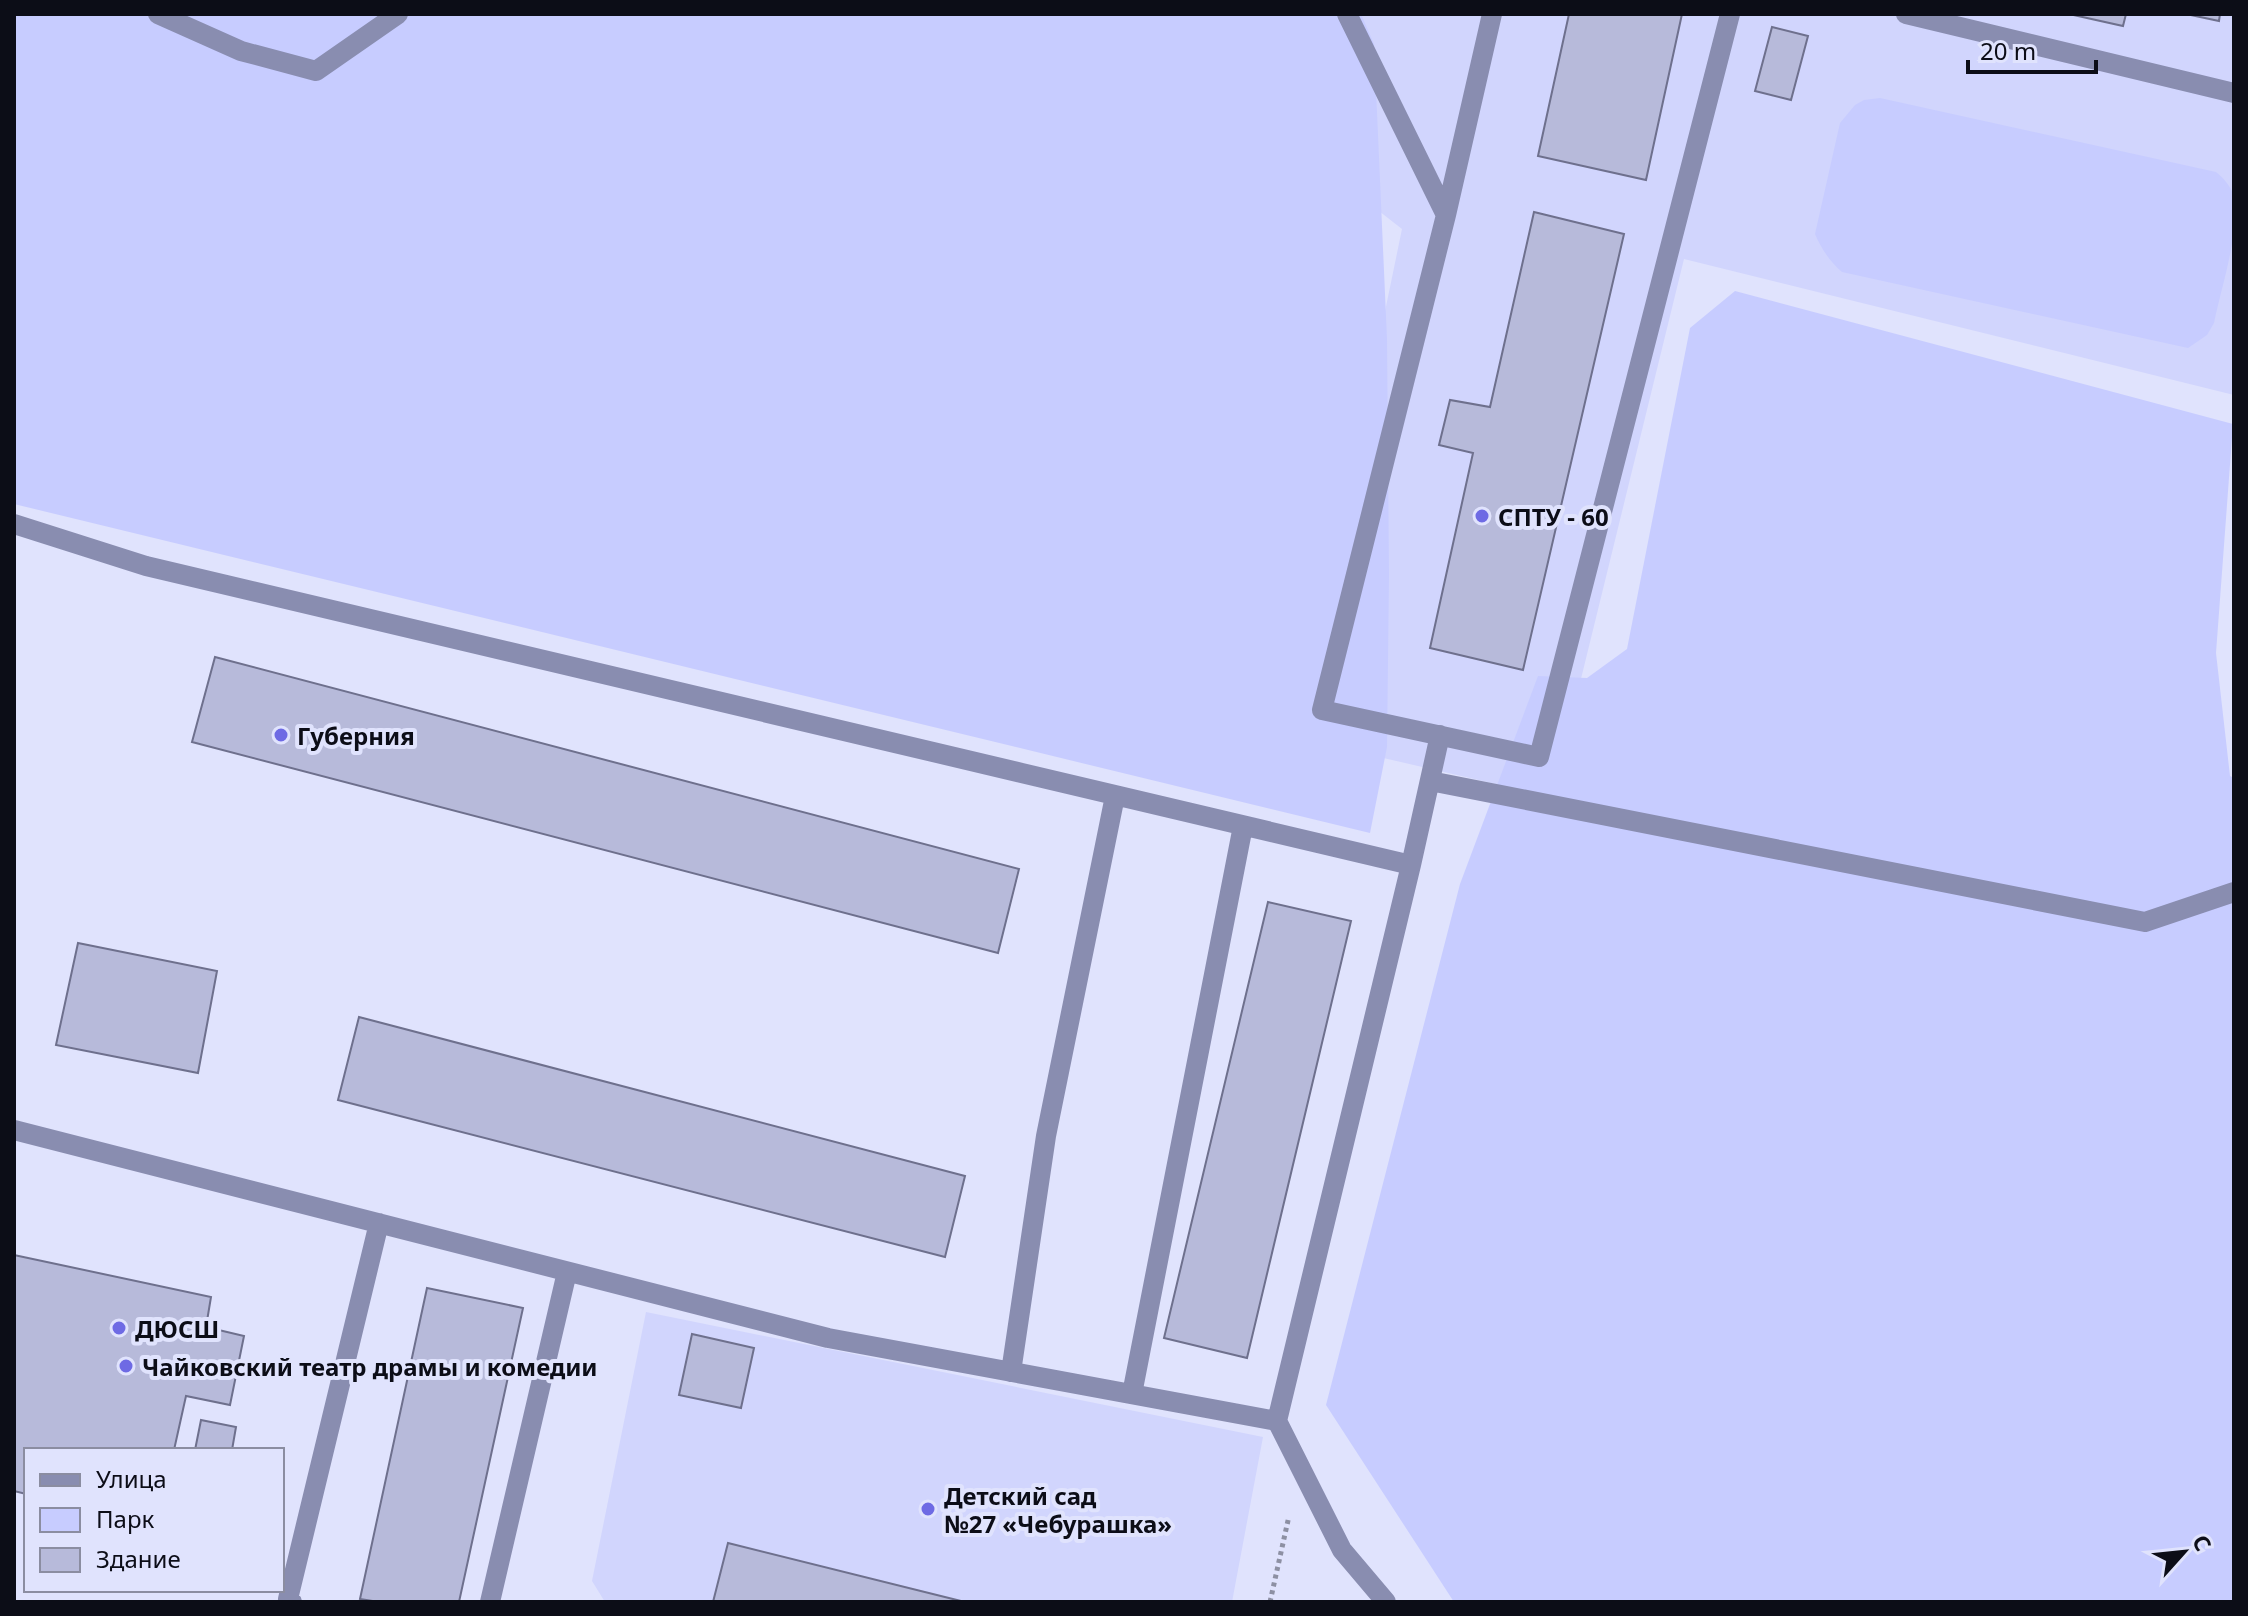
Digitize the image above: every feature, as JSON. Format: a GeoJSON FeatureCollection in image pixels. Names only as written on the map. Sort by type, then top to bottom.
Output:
{"type":"FeatureCollection","features":[{"type":"Feature","properties":{"kind":"lane"},"geometry":{"type":"LineString","coordinates":[[158,14],[241,51],[316,71],[398,14]]}},
{"type":"Feature","properties":{"kind":"lane"},"geometry":{"type":"LineString","coordinates":[[1347,14],[1446,215]]}},
{"type":"Feature","properties":{"kind":"lane"},"geometry":{"type":"LineString","coordinates":[[1492,14],[1446,215],[1322,710],[1539,757],[1730,14]]}},
{"type":"Feature","properties":{"kind":"lane"},"geometry":{"type":"LineString","coordinates":[[1906,14],[2234,93]]}},
{"type":"Feature","properties":{"kind":"lane"},"geometry":{"type":"LineString","coordinates":[[14,524],[146,566],[1411,865]]}},
{"type":"Feature","properties":{"kind":"lane"},"geometry":{"type":"LineString","coordinates":[[1386,1602],[1342,1550],[1277,1421],[1440,735]]}},
{"type":"Feature","properties":{"kind":"lane"},"geometry":{"type":"LineString","coordinates":[[1430,781],[2145,922],[2234,892]]}},
{"type":"Feature","properties":{"kind":"lane"},"geometry":{"type":"LineString","coordinates":[[1011,1372],[1046,1136],[1115,796]]}},
{"type":"Feature","properties":{"kind":"lane"},"geometry":{"type":"LineString","coordinates":[[1132,1394],[1243,826]]}},
{"type":"Feature","properties":{"kind":"lane"},"geometry":{"type":"LineString","coordinates":[[14,1130],[828,1338],[1277,1421]]}},
{"type":"Feature","properties":{"kind":"lane"},"geometry":{"type":"LineString","coordinates":[[292,1602],[288,1599],[379,1223]]}},
{"type":"Feature","properties":{"kind":"lane"},"geometry":{"type":"LineString","coordinates":[[490,1602],[567,1272]]}},
{"type":"Feature","properties":{"kind":"path"},"geometry":{"type":"LineString","coordinates":[[1270,1602],[1300,1468]]}},
{"type":"Feature","properties":{"kind":"shaded area","name":"СПТУ - 60"},"geometry":{"type":"Polygon","coordinates":[[[1305,14],[2234,14],[2234,395],[1684,259],[1552,797],[1297,738],[1402,229],[1370,204],[1305,14]]]}},
{"type":"Feature","properties":{"kind":"shaded area","name":"Детский сад №27 «Чебурашка»"},"geometry":{"type":"Polygon","coordinates":[[[646,1312],[1263,1437],[1232,1602],[605,1602],[592,1581],[646,1312]]]}},
{"type":"Feature","properties":{"kind":"green space"},"geometry":{"type":"Polygon","coordinates":[[[14,14],[1361,14],[1374,44],[1387,339],[1387,747],[1370,833],[14,504],[14,14]]]}},
{"type":"Feature","properties":{"kind":"green space"},"geometry":{"type":"Polygon","coordinates":[[[1880,98],[2216,172],[2233,194],[2235,211],[2229,260],[2214,323],[2207,335],[2188,348],[1842,272],[1826,254],[1815,234],[1840,123],[1855,105],[1880,98]]]}},
{"type":"Feature","properties":{"kind":"green space"},"geometry":{"type":"Polygon","coordinates":[[[1735,291],[2233,424],[2216,653],[2230,776],[2234,778],[2234,1602],[1454,1602],[1326,1405],[1460,884],[1538,676],[1587,678],[1627,649],[1690,328],[1735,291]]]}},
{"type":"Feature","properties":{"kind":"building"},"geometry":{"type":"Polygon","coordinates":[[[1569,14],[1682,14],[1646,180],[1538,156],[1569,14]]]}},
{"type":"Feature","properties":{"kind":"building"},"geometry":{"type":"Polygon","coordinates":[[[2069,14],[2126,14],[2123,26],[2069,14]]]}},
{"type":"Feature","properties":{"kind":"building"},"geometry":{"type":"Polygon","coordinates":[[[2186,14],[2220,14],[2219,21],[2186,14]]]}},
{"type":"Feature","properties":{"kind":"building"},"geometry":{"type":"Polygon","coordinates":[[[1772,27],[1808,36],[1791,100],[1755,91],[1772,27]]]}},
{"type":"Feature","properties":{"kind":"building"},"geometry":{"type":"Polygon","coordinates":[[[1534,212],[1624,234],[1523,670],[1430,648],[1473,453],[1439,445],[1450,400],[1490,407],[1534,212]]]}},
{"type":"Feature","properties":{"kind":"building"},"geometry":{"type":"Polygon","coordinates":[[[215,657],[1019,869],[998,953],[192,742],[215,657]]]}},
{"type":"Feature","properties":{"kind":"building"},"geometry":{"type":"Polygon","coordinates":[[[1268,902],[1351,921],[1247,1358],[1164,1338],[1268,902]]]}},
{"type":"Feature","properties":{"kind":"building"},"geometry":{"type":"Polygon","coordinates":[[[78,943],[217,971],[198,1073],[56,1045],[78,943]]]}},
{"type":"Feature","properties":{"kind":"building"},"geometry":{"type":"Polygon","coordinates":[[[359,1017],[965,1176],[945,1257],[338,1100],[359,1017]]]}},
{"type":"Feature","properties":{"kind":"building","name":"Чайковский театр драмы и комедии"},"geometry":{"type":"Polygon","coordinates":[[[14,1255],[211,1297],[206,1327],[244,1336],[230,1405],[186,1396],[174,1448],[24,1448],[24,1494],[14,1491],[14,1255]]]}},
{"type":"Feature","properties":{"kind":"building"},"geometry":{"type":"Polygon","coordinates":[[[427,1288],[523,1308],[459,1602],[379,1602],[360,1599],[427,1288]]]}},
{"type":"Feature","properties":{"kind":"building"},"geometry":{"type":"Polygon","coordinates":[[[692,1334],[754,1348],[741,1408],[679,1395],[692,1334]]]}},
{"type":"Feature","properties":{"kind":"building"},"geometry":{"type":"Polygon","coordinates":[[[201,1420],[236,1427],[232,1448],[195,1448],[201,1420]]]}},
{"type":"Feature","properties":{"kind":"building"},"geometry":{"type":"Polygon","coordinates":[[[728,1543],[965,1602],[713,1602],[728,1543]]]}},
{"type":"Feature","properties":{"kind":"place","name":"СПТУ - 60"},"geometry":{"type":"Point","coordinates":[1482,516]}},
{"type":"Feature","properties":{"kind":"place","name":"Губерния"},"geometry":{"type":"Point","coordinates":[281,735]}},
{"type":"Feature","properties":{"kind":"place","name":"ДЮСШ"},"geometry":{"type":"Point","coordinates":[119,1328]}},
{"type":"Feature","properties":{"kind":"place","name":"Чайковский театр драмы и комедии"},"geometry":{"type":"Point","coordinates":[126,1366]}},
{"type":"Feature","properties":{"kind":"place","name":"Детский сад №27 «Чебурашка»"},"geometry":{"type":"Point","coordinates":[928,1509]}}]}
